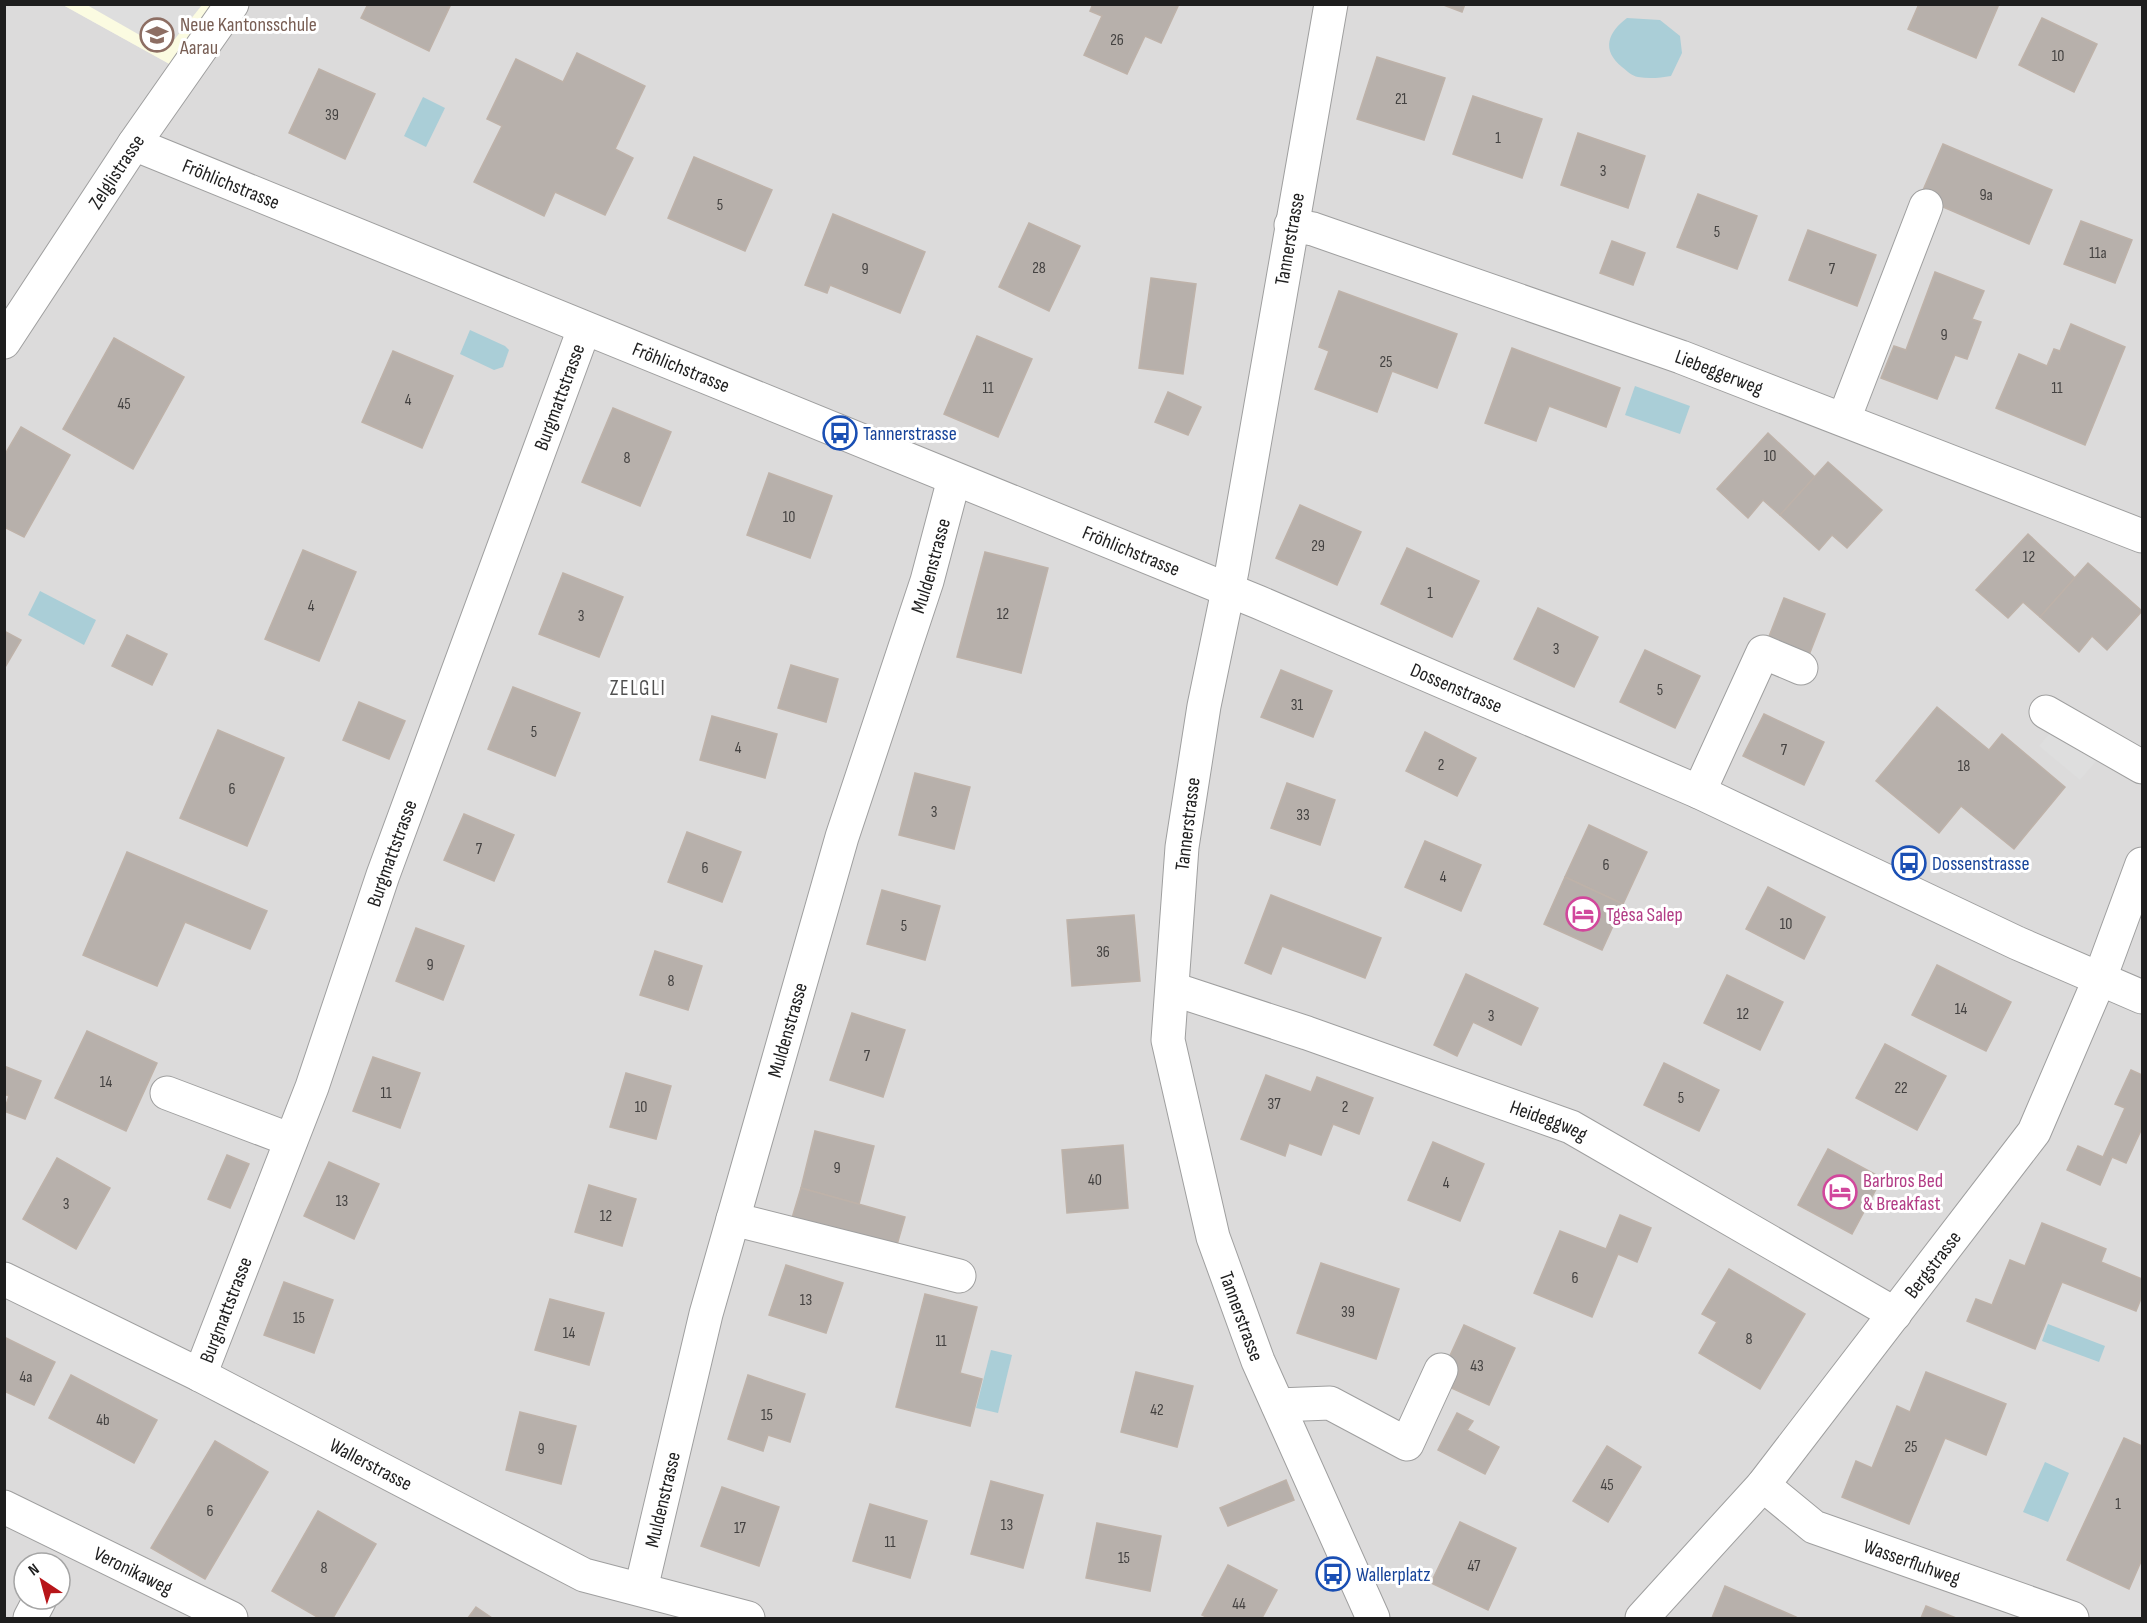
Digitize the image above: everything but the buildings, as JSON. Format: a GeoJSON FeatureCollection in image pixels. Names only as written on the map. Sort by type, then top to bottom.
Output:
{"type":"FeatureCollection","features":[{"type":"Feature","properties":{"kind":"street","name":"Tannerstrasse"},"geometry":{"type":"LineString","coordinates":[[1331,4],[1227,589],[1204,706],[1182,847],[1168,1040],[1213,1237],[1258,1361],[1373,1618]]}},
{"type":"Feature","properties":{"kind":"street","name":"Zelglistrasse"},"geometry":{"type":"LineString","coordinates":[[4,342],[16,300],[135,144],[217,9]]}},
{"type":"Feature","properties":{"kind":"street","name":"Fröhlichstrasse"},"geometry":{"type":"LineString","coordinates":[[135,144],[584,329],[1227,589]]}},
{"type":"Feature","properties":{"kind":"street"},"geometry":{"type":"LineString","coordinates":[[1844,419],[1926,206]]}},
{"type":"Feature","properties":{"kind":"street","name":"Liebeggerweg"},"geometry":{"type":"LineString","coordinates":[[1292,225],[1313,229],[1514,298],[1844,419],[1950,463],[2142,536]]}},
{"type":"Feature","properties":{"kind":"street","name":"Burgmattstrasse"},"geometry":{"type":"LineString","coordinates":[[200,1375],[291,1140],[383,875],[584,329]]}},
{"type":"Feature","properties":{"kind":"street","name":"Muldenstrasse"},"geometry":{"type":"LineString","coordinates":[[641,1588],[706,1314],[842,837],[927,581],[954,479]]}},
{"type":"Feature","properties":{"kind":"street","name":"Dossenstrasse"},"geometry":{"type":"LineString","coordinates":[[1227,589],[1699,792],[2017,944],[2142,997]]}},
{"type":"Feature","properties":{"kind":"street"},"geometry":{"type":"LineString","coordinates":[[1699,792],[1763,652],[1801,668]]}},
{"type":"Feature","properties":{"kind":"street"},"geometry":{"type":"LineString","coordinates":[[2046,712],[2142,767]]}},
{"type":"Feature","properties":{"kind":"street","name":"Bergstrasse"},"geometry":{"type":"LineString","coordinates":[[1642,1618],[1763,1485],[2034,1132],[2100,978],[2142,864]]}},
{"type":"Feature","properties":{"kind":"street","name":"Heideggweg"},"geometry":{"type":"LineString","coordinates":[[1173,989],[1307,1033],[1571,1127],[1895,1314]]}},
{"type":"Feature","properties":{"kind":"street"},"geometry":{"type":"LineString","coordinates":[[166,1094],[291,1140]]}},
{"type":"Feature","properties":{"kind":"street"},"geometry":{"type":"LineString","coordinates":[[733,1219],[959,1276]]}},
{"type":"Feature","properties":{"kind":"street","name":"Wallerstrasse"},"geometry":{"type":"LineString","coordinates":[[4,1279],[200,1375],[584,1575],[641,1588],[748,1618]]}},
{"type":"Feature","properties":{"kind":"street"},"geometry":{"type":"LineString","coordinates":[[1278,1405],[1330,1403],[1407,1444],[1441,1370]]}},
{"type":"Feature","properties":{"kind":"street","name":"Wasserfluhweg"},"geometry":{"type":"LineString","coordinates":[[1763,1485],[1814,1527],[2072,1618]]}},
{"type":"Feature","properties":{"kind":"street","name":"Veronikaweg"},"geometry":{"type":"LineString","coordinates":[[4,1507],[63,1551]]}},
{"type":"Feature","properties":{"kind":"street","name":"Veronikaweg"},"geometry":{"type":"LineString","coordinates":[[72,1555],[231,1618]]}},
{"type":"Feature","properties":{"kind":"shaded area"},"geometry":{"type":"Polygon","coordinates":[[[221,4],[2142,5],[2142,1618],[5,1618],[5,5],[63,5],[173,66],[221,4]]]}},
{"type":"Feature","properties":{"kind":"shaded area","name":"Neue Kantonsschule Aarau"},"geometry":{"type":"Polygon","coordinates":[[[63,5],[218,5],[173,66],[63,5]]]}},
{"type":"Feature","properties":{"kind":"shaded area"},"geometry":{"type":"Polygon","coordinates":[[[87,5],[202,5],[166,50],[87,5]]]}},
{"type":"Feature","properties":{"kind":"shaded area"},"geometry":{"type":"Polygon","coordinates":[[[2070,709],[2111,744],[2080,780],[2039,746],[2070,709]]]}},
{"type":"Feature","properties":{"kind":"water"},"geometry":{"type":"Polygon","coordinates":[[[1627,18],[1660,20],[1680,36],[1682,53],[1671,76],[1642,78],[1628,72],[1615,61],[1609,48],[1610,41],[1615,29],[1627,18]]]}},
{"type":"Feature","properties":{"kind":"water"},"geometry":{"type":"Polygon","coordinates":[[[423,97],[445,108],[426,147],[404,136],[423,97]]]}},
{"type":"Feature","properties":{"kind":"water"},"geometry":{"type":"Polygon","coordinates":[[[470,330],[509,350],[503,367],[494,370],[460,354],[470,330]]]}},
{"type":"Feature","properties":{"kind":"water"},"geometry":{"type":"Polygon","coordinates":[[[1635,386],[1690,406],[1680,434],[1625,415],[1635,386]]]}},
{"type":"Feature","properties":{"kind":"water"},"geometry":{"type":"Polygon","coordinates":[[[40,591],[96,620],[84,645],[28,615],[40,591]]]}},
{"type":"Feature","properties":{"kind":"water"},"geometry":{"type":"Polygon","coordinates":[[[2048,1324],[2105,1346],[2099,1362],[2042,1341],[2048,1324]]]}},
{"type":"Feature","properties":{"kind":"water"},"geometry":{"type":"Polygon","coordinates":[[[991,1350],[1012,1355],[998,1413],[976,1408],[991,1350]]]}},
{"type":"Feature","properties":{"kind":"water"},"geometry":{"type":"Polygon","coordinates":[[[2045,1462],[2069,1473],[2048,1522],[2023,1512],[2045,1462]]]}},
{"type":"Feature","properties":{"kind":"place","name":"Neue Kantonsschule Aarau"},"geometry":{"type":"Point","coordinates":[157,35]}},
{"type":"Feature","properties":{"kind":"place","name":"Tannerstrasse"},"geometry":{"type":"Point","coordinates":[840,433]}},
{"type":"Feature","properties":{"kind":"place","name":"Dossenstrasse"},"geometry":{"type":"Point","coordinates":[1909,863]}},
{"type":"Feature","properties":{"kind":"place","name":"Tgèsa Salep"},"geometry":{"type":"Point","coordinates":[1583,914]}},
{"type":"Feature","properties":{"kind":"place","name":"Barbros Bed & Breakfast"},"geometry":{"type":"Point","coordinates":[1840,1192]}},
{"type":"Feature","properties":{"kind":"place","name":"Wallerplatz"},"geometry":{"type":"Point","coordinates":[1333,1574]}},
{"type":"Feature","properties":{"kind":"district","name":"ZELGLI"},"geometry":{"type":"Point","coordinates":[638,688]}}]}
